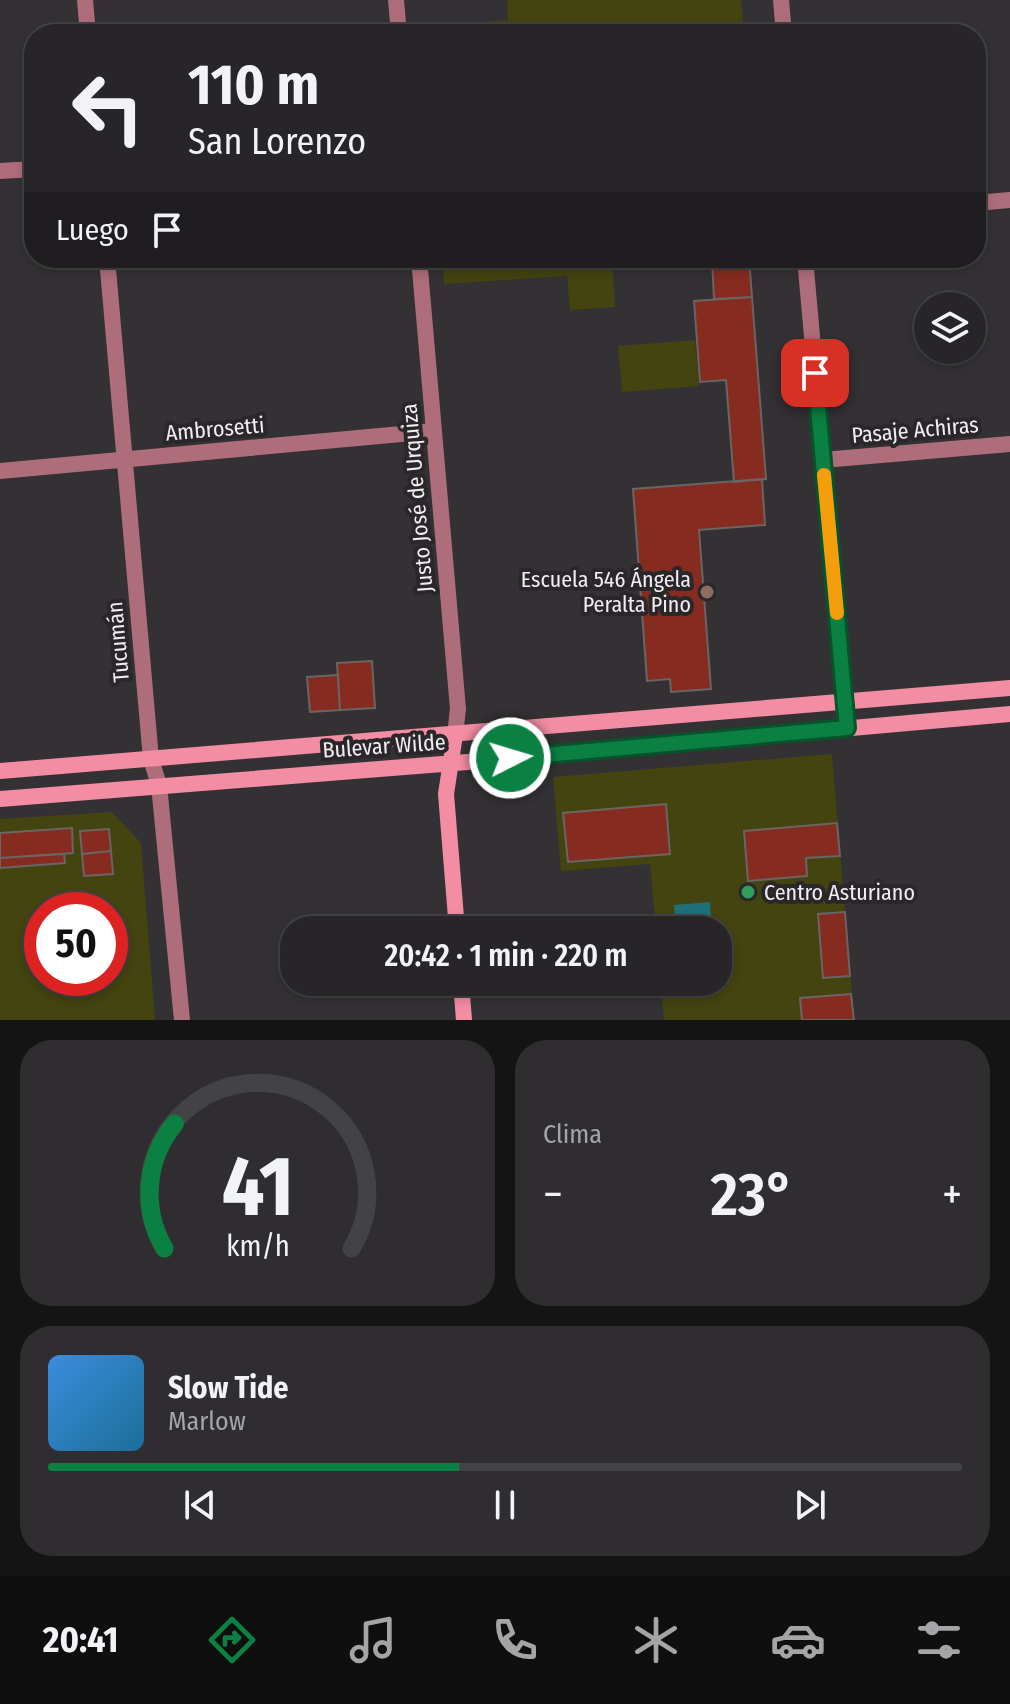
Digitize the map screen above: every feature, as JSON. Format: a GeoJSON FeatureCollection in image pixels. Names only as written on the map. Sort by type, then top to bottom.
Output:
{"type":"FeatureCollection","features":[{"type":"Feature","properties":{"kind":"main road","name":"Bulevar Wilde"},"geometry":{"type":"LineString","coordinates":[[0,771],[1010,688]]}},
{"type":"Feature","properties":{"kind":"main road","name":"Bulevar Wilde"},"geometry":{"type":"LineString","coordinates":[[0,799],[1010,714]]}},
{"type":"Feature","properties":{"kind":"main road"},"geometry":{"type":"LineString","coordinates":[[455,735],[446,794],[456,916]]}},
{"type":"Feature","properties":{"kind":"main road"},"geometry":{"type":"LineString","coordinates":[[462,996],[464,1020]]}},
{"type":"Feature","properties":{"kind":"street"},"geometry":{"type":"LineString","coordinates":[[85,0],[87,24]]}},
{"type":"Feature","properties":{"kind":"street"},"geometry":{"type":"LineString","coordinates":[[396,0],[398,24]]}},
{"type":"Feature","properties":{"kind":"street"},"geometry":{"type":"LineString","coordinates":[[781,0],[783,24]]}},
{"type":"Feature","properties":{"kind":"street"},"geometry":{"type":"LineString","coordinates":[[0,171],[24,170]]}},
{"type":"Feature","properties":{"kind":"street"},"geometry":{"type":"LineString","coordinates":[[986,202],[1010,200]]}},
{"type":"Feature","properties":{"kind":"street","name":"Tucumán"},"geometry":{"type":"LineString","coordinates":[[108,268],[151,759],[159,785],[182,1020]]}},
{"type":"Feature","properties":{"kind":"street","name":"Justo José de Urquiza"},"geometry":{"type":"LineString","coordinates":[[420,268],[458,709],[455,735]]}},
{"type":"Feature","properties":{"kind":"street"},"geometry":{"type":"LineString","coordinates":[[806,268],[847,728]]}},
{"type":"Feature","properties":{"kind":"street","name":"Ambrosetti"},"geometry":{"type":"LineString","coordinates":[[0,471],[434,431]]}},
{"type":"Feature","properties":{"kind":"street","name":"Pasaje Achiras"},"geometry":{"type":"LineString","coordinates":[[823,460],[1010,444]]}},
{"type":"Feature","properties":{"kind":"shaded area"},"geometry":{"type":"Polygon","coordinates":[[[507,0],[741,0],[743,24],[459,24],[508,20],[507,0]]]}},
{"type":"Feature","properties":{"kind":"shaded area"},"geometry":{"type":"Polygon","coordinates":[[[443,268],[613,268],[615,307],[570,310],[567,276],[444,284],[443,268]]]}},
{"type":"Feature","properties":{"kind":"shaded area"},"geometry":{"type":"Polygon","coordinates":[[[695,340],[699,386],[622,392],[618,346],[695,340]]]}},
{"type":"Feature","properties":{"kind":"shaded area","name":"Centro Asturiano"},"geometry":{"type":"Polygon","coordinates":[[[832,754],[854,1020],[664,1020],[662,996],[732,996],[732,916],[655,916],[650,864],[561,871],[553,777],[832,754]]]}},
{"type":"Feature","properties":{"kind":"shaded area"},"geometry":{"type":"Polygon","coordinates":[[[112,812],[141,843],[155,1020],[0,1020],[0,819],[112,812]]]}},
{"type":"Feature","properties":{"kind":"water"},"geometry":{"type":"Polygon","coordinates":[[[710,902],[711,916],[675,916],[674,905],[710,902]]]}},
{"type":"Feature","properties":{"kind":"building"},"geometry":{"type":"Polygon","coordinates":[[[712,268],[750,268],[752,297],[714,299],[712,268]]]}},
{"type":"Feature","properties":{"kind":"building"},"geometry":{"type":"Polygon","coordinates":[[[752,297],[766,479],[734,482],[726,380],[700,382],[694,301],[752,297]]]}},
{"type":"Feature","properties":{"kind":"building"},"geometry":{"type":"Polygon","coordinates":[[[762,479],[765,525],[699,530],[711,689],[671,692],[670,679],[647,681],[633,489],[762,479]]]}},
{"type":"Feature","properties":{"kind":"building"},"geometry":{"type":"Polygon","coordinates":[[[372,661],[375,708],[340,710],[337,663],[372,661]]]}},
{"type":"Feature","properties":{"kind":"building"},"geometry":{"type":"Polygon","coordinates":[[[338,675],[340,710],[310,712],[307,677],[338,675]]]}},
{"type":"Feature","properties":{"kind":"building"},"geometry":{"type":"Polygon","coordinates":[[[666,804],[670,854],[568,862],[563,813],[666,804]]]}},
{"type":"Feature","properties":{"kind":"building"},"geometry":{"type":"Polygon","coordinates":[[[837,823],[840,856],[806,858],[807,876],[748,881],[744,831],[837,823]]]}},
{"type":"Feature","properties":{"kind":"building"},"geometry":{"type":"Polygon","coordinates":[[[72,828],[73,853],[0,858],[0,833],[72,828]]]}},
{"type":"Feature","properties":{"kind":"building"},"geometry":{"type":"Polygon","coordinates":[[[109,829],[111,851],[82,854],[80,831],[109,829]]]}},
{"type":"Feature","properties":{"kind":"building"},"geometry":{"type":"Polygon","coordinates":[[[111,851],[113,874],[84,876],[82,854],[111,851]]]}},
{"type":"Feature","properties":{"kind":"building"},"geometry":{"type":"Polygon","coordinates":[[[64,854],[65,863],[0,868],[0,858],[64,854]]]}},
{"type":"Feature","properties":{"kind":"building"},"geometry":{"type":"Polygon","coordinates":[[[845,912],[850,976],[823,978],[818,914],[845,912]]]}},
{"type":"Feature","properties":{"kind":"building"},"geometry":{"type":"Polygon","coordinates":[[[851,994],[854,1020],[802,1020],[800,998],[851,994]]]}},
{"type":"Feature","properties":{"kind":"slow traffic"},"geometry":{"type":"LineString","coordinates":[[824,475],[837,613]]}},
{"type":"Feature","properties":{"kind":"place","name":"Escuela 546 Ángela Peralta Pino"},"geometry":{"type":"Point","coordinates":[707,592]}},
{"type":"Feature","properties":{"kind":"place","name":"Centro Asturiano"},"geometry":{"type":"Point","coordinates":[748,892]}},
{"type":"Feature","properties":{"kind":"route"},"geometry":{"type":"LineString","coordinates":[[510,758],[847,728],[815,373]]}}]}
